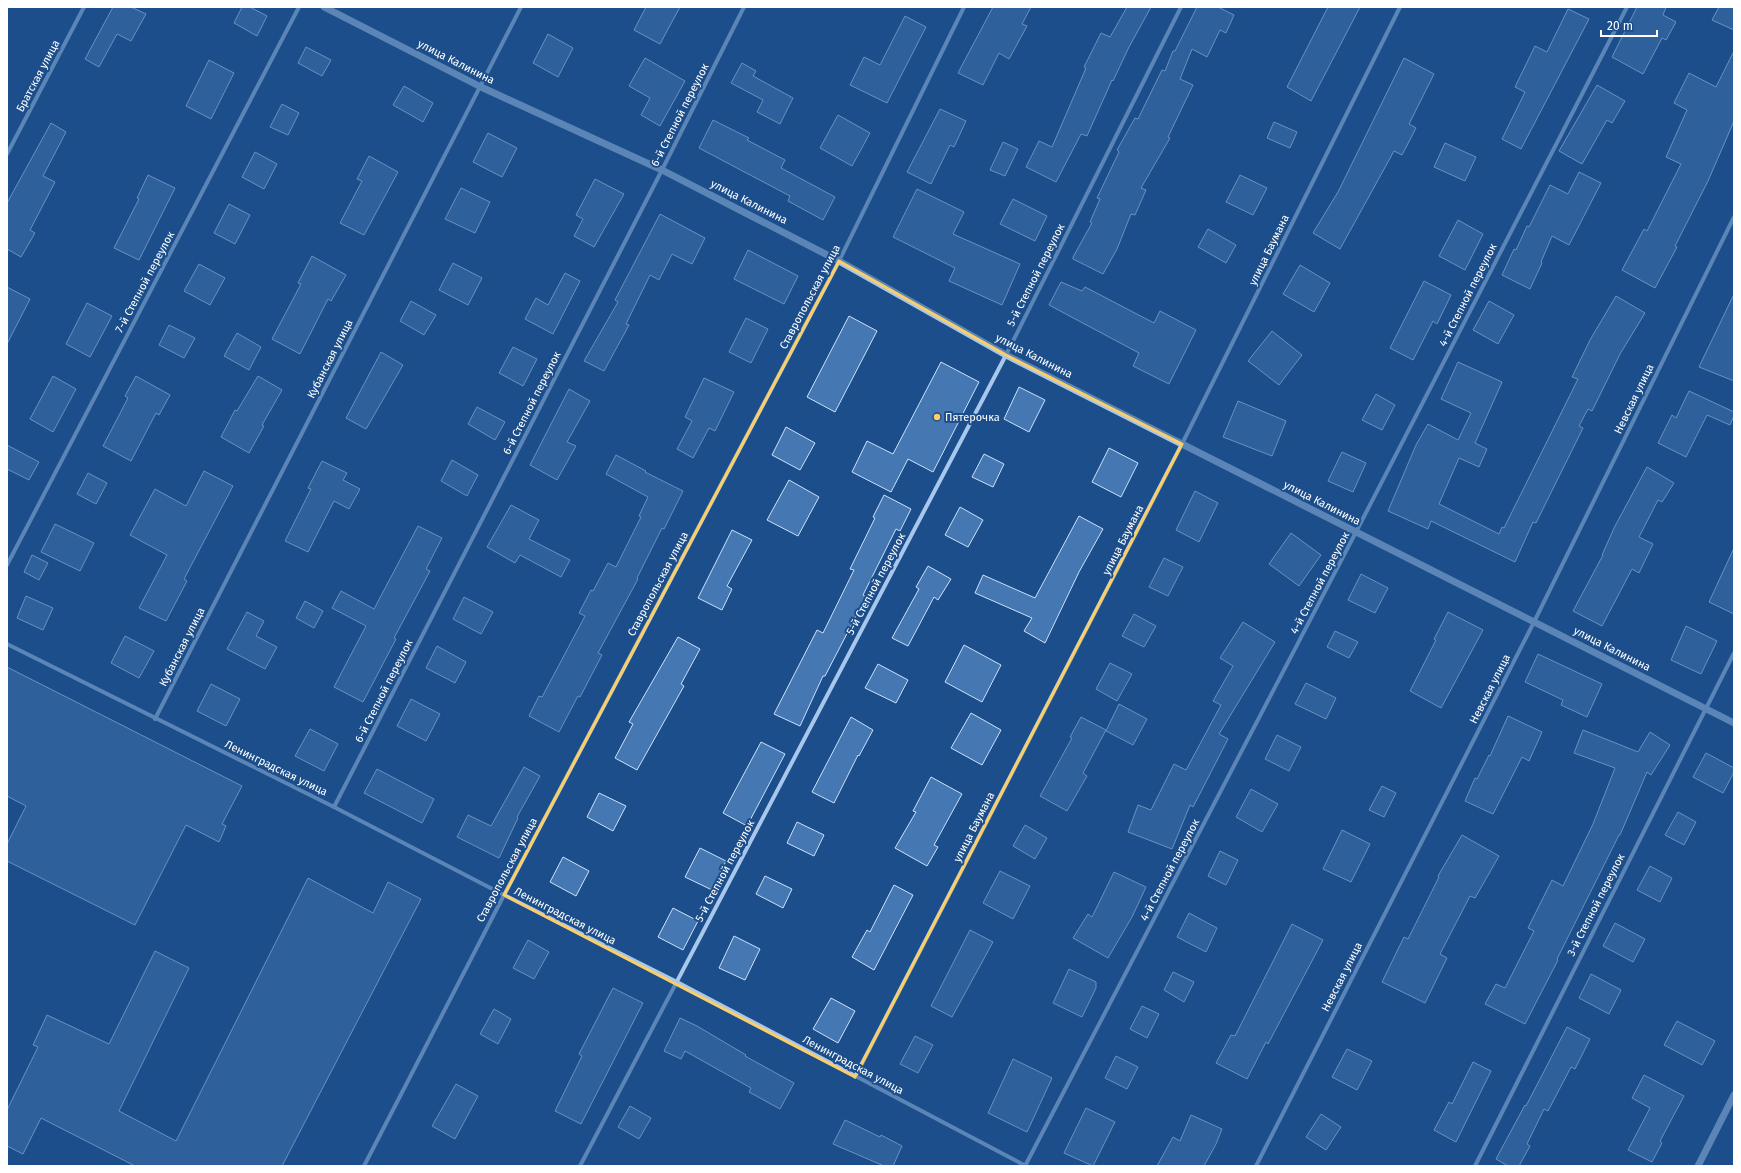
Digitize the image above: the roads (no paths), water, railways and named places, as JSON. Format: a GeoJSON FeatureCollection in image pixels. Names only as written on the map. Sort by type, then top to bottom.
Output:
{"type":"FeatureCollection","features":[{"type":"Feature","properties":{"kind":"street","name":"Братская улица"},"geometry":{"type":"LineString","coordinates":[[7,154],[84,7]]}},
{"type":"Feature","properties":{"kind":"street","name":"7-й Степной переулок"},"geometry":{"type":"LineString","coordinates":[[7,565],[299,7]]}},
{"type":"Feature","properties":{"kind":"street","name":"улица Калинина"},"geometry":{"type":"LineString","coordinates":[[324,7],[480,87],[662,170],[839,261],[1006,355],[1734,723]]}},
{"type":"Feature","properties":{"kind":"street","name":"Кубанская улица"},"geometry":{"type":"LineString","coordinates":[[155,719],[521,7]]}},
{"type":"Feature","properties":{"kind":"street","name":"6-й Степной переулок"},"geometry":{"type":"LineString","coordinates":[[334,807],[662,170],[744,7]]}},
{"type":"Feature","properties":{"kind":"street","name":"Ставропольская улица"},"geometry":{"type":"LineString","coordinates":[[364,1166],[504,895],[839,261],[964,7]]}},
{"type":"Feature","properties":{"kind":"street","name":"5-й Степной переулок"},"geometry":{"type":"LineString","coordinates":[[580,1166],[1006,355],[1181,7]]}},
{"type":"Feature","properties":{"kind":"street","name":"улица Баумана"},"geometry":{"type":"LineString","coordinates":[[855,1077],[1182,444],[1400,7]]}},
{"type":"Feature","properties":{"kind":"street","name":"4-й Степной переулок"},"geometry":{"type":"LineString","coordinates":[[1026,1166],[1627,7]]}},
{"type":"Feature","properties":{"kind":"street","name":"Невская улица"},"geometry":{"type":"LineString","coordinates":[[1256,1166],[1534,622],[1734,217]]}},
{"type":"Feature","properties":{"kind":"street","name":"Ленинградская улица"},"geometry":{"type":"LineString","coordinates":[[7,644],[334,807],[677,982],[1026,1166]]}},
{"type":"Feature","properties":{"kind":"street","name":"3-й Степной переулок"},"geometry":{"type":"LineString","coordinates":[[1475,1166],[1734,653]]}},
{"type":"Feature","properties":{"kind":"street"},"geometry":{"type":"LineString","coordinates":[[1698,1166],[1734,1095]]}},
{"type":"Feature","properties":{"kind":"place","name":"Пятерочка"},"geometry":{"type":"Point","coordinates":[937,417]}}]}
